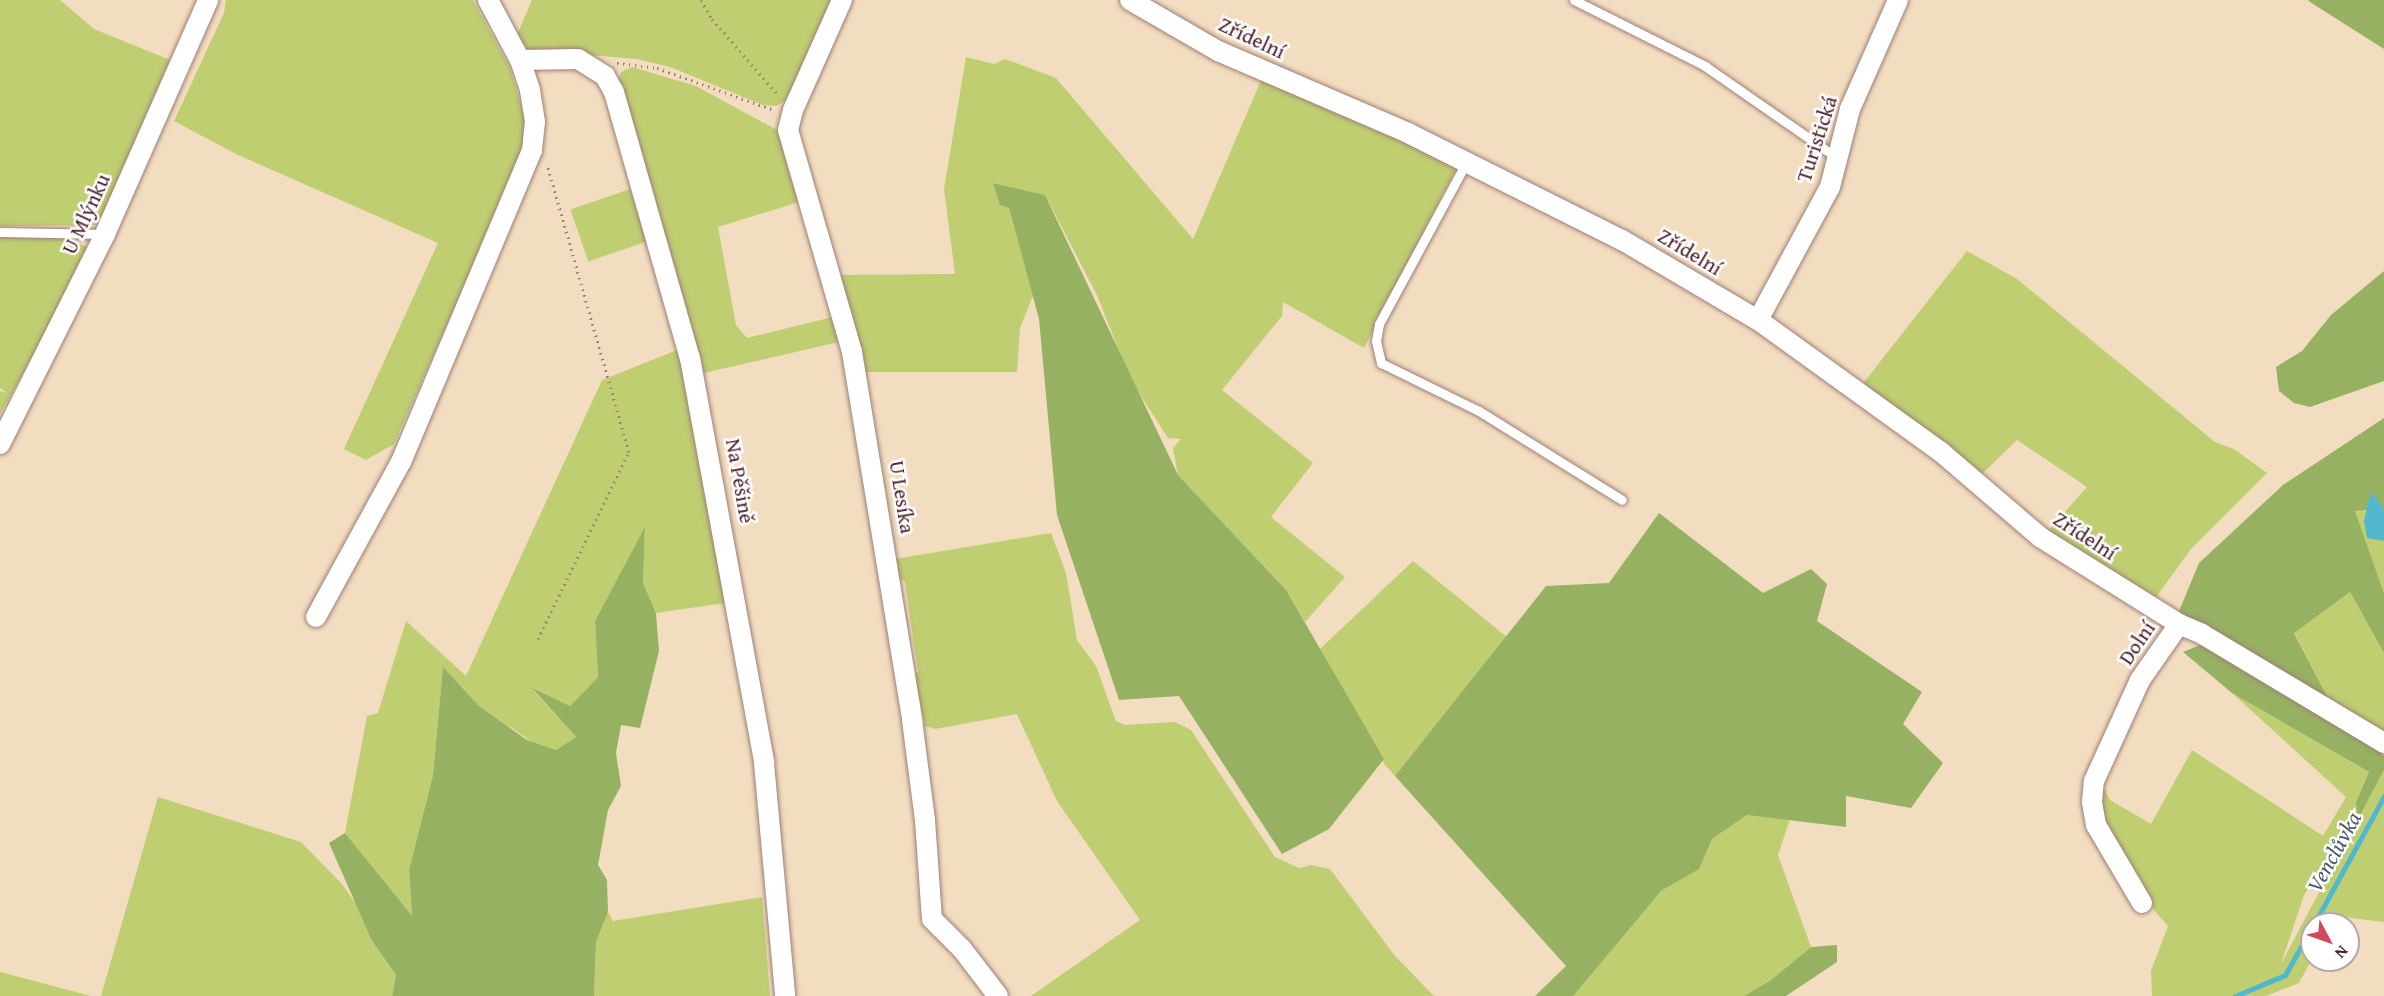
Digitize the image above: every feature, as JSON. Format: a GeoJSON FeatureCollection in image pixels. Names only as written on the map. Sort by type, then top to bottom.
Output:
{"type":"FeatureCollection","features":[{"type":"Feature","properties":{"kind":"street","name":"U Mlýnku"},"geometry":{"type":"LineString","coordinates":[[0,444],[105,234],[208,0]]}},
{"type":"Feature","properties":{"kind":"street"},"geometry":{"type":"LineString","coordinates":[[316,617],[401,462],[523,177],[535,122],[520,60],[488,0]]}},
{"type":"Feature","properties":{"kind":"street","name":"U Lesíka"},"geometry":{"type":"LineString","coordinates":[[842,0],[793,112],[788,130],[794,161],[852,352],[871,458],[925,820],[932,919],[962,949],[998,996]]}},
{"type":"Feature","properties":{"kind":"street","name":"Zřídelní"},"geometry":{"type":"LineString","coordinates":[[1130,0],[1218,51],[1467,161],[1622,240],[1758,320],[1941,452],[2040,537],[2179,624]]}},
{"type":"Feature","properties":{"kind":"street","name":"Turistická"},"geometry":{"type":"LineString","coordinates":[[1758,320],[1830,187],[1836,157],[1851,109],[1898,0]]}},
{"type":"Feature","properties":{"kind":"street"},"geometry":{"type":"LineString","coordinates":[[520,60],[578,59],[591,64]]}},
{"type":"Feature","properties":{"kind":"street","name":"Na Pěšině"},"geometry":{"type":"LineString","coordinates":[[591,64],[605,76],[614,92],[690,358],[708,438],[764,763],[785,996]]}},
{"type":"Feature","properties":{"kind":"street","name":"Dolní"},"geometry":{"type":"LineString","coordinates":[[2142,903],[2096,825],[2092,802],[2094,781],[2140,680],[2179,624],[2384,743]]}},
{"type":"Feature","properties":{"kind":"lane"},"geometry":{"type":"LineString","coordinates":[[1574,0],[1705,66],[1836,157]]}},
{"type":"Feature","properties":{"kind":"lane"},"geometry":{"type":"LineString","coordinates":[[1467,161],[1379,324],[1376,341],[1382,363],[1479,411],[1622,500]]}},
{"type":"Feature","properties":{"kind":"lane"},"geometry":{"type":"LineString","coordinates":[[0,232],[105,234]]}},
{"type":"Feature","properties":{"kind":"path"},"geometry":{"type":"LineString","coordinates":[[701,0],[719,27],[793,112]]}},
{"type":"Feature","properties":{"kind":"path"},"geometry":{"type":"LineString","coordinates":[[591,64],[624,63],[657,68],[748,104],[793,112]]}},
{"type":"Feature","properties":{"kind":"path"},"geometry":{"type":"LineString","coordinates":[[538,639],[629,452],[545,156]]}},
{"type":"Feature","properties":{"kind":"green space"},"geometry":{"type":"Polygon","coordinates":[[[0,0],[60,0],[94,29],[170,60],[98,225],[0,226],[0,0]]]}},
{"type":"Feature","properties":{"kind":"green space"},"geometry":{"type":"Polygon","coordinates":[[[226,0],[473,0],[510,68],[525,119],[524,143],[518,163],[394,444],[366,460],[344,449],[438,243],[236,154],[174,121],[224,13],[226,0]]]}},
{"type":"Feature","properties":{"kind":"green space"},"geometry":{"type":"Polygon","coordinates":[[[532,0],[833,0],[792,89],[785,101],[776,106],[763,105],[670,67],[637,59],[528,50],[517,35],[532,0]]]}},
{"type":"Feature","properties":{"kind":"green space"},"geometry":{"type":"Polygon","coordinates":[[[2308,0],[2384,0],[2384,49],[2310,2],[2308,0]]]}},
{"type":"Feature","properties":{"kind":"green space"},"geometry":{"type":"Polygon","coordinates":[[[966,57],[994,64],[1005,59],[1056,78],[1193,239],[1262,78],[1449,158],[1457,167],[1364,348],[1283,302],[1282,316],[1222,390],[1313,463],[1271,517],[1345,577],[1305,622],[1286,590],[1178,475],[1173,448],[1181,439],[1168,438],[1130,379],[1097,295],[1045,195],[993,183],[1009,208],[1033,296],[1020,328],[1017,372],[862,372],[838,275],[955,274],[944,189],[966,57]]]}},
{"type":"Feature","properties":{"kind":"green space"},"geometry":{"type":"Polygon","coordinates":[[[632,67],[696,86],[777,130],[799,202],[718,227],[736,325],[747,338],[833,317],[839,342],[704,373],[619,80],[621,72],[632,67]]]}},
{"type":"Feature","properties":{"kind":"green space"},"geometry":{"type":"Polygon","coordinates":[[[993,183],[1045,195],[1178,475],[1286,590],[1384,759],[1329,829],[1282,854],[1179,696],[1119,700],[1057,515],[1039,319],[1009,208],[1000,205],[993,183]]]}},
{"type":"Feature","properties":{"kind":"green space"},"geometry":{"type":"Polygon","coordinates":[[[630,189],[648,241],[588,262],[570,210],[630,189]]]}},
{"type":"Feature","properties":{"kind":"green space"},"geometry":{"type":"Polygon","coordinates":[[[0,237],[63,238],[93,249],[0,414],[0,391],[7,393],[0,388],[0,237]]]}},
{"type":"Feature","properties":{"kind":"green space"},"geometry":{"type":"Polygon","coordinates":[[[1967,251],[2017,279],[2215,442],[2234,449],[2267,473],[2191,549],[2157,596],[2141,596],[2048,531],[2087,487],[2017,440],[1981,475],[1861,386],[1967,251]]]}},
{"type":"Feature","properties":{"kind":"green space"},"geometry":{"type":"Polygon","coordinates":[[[2384,271],[2384,381],[2310,407],[2294,403],[2279,391],[2276,367],[2302,351],[2331,315],[2384,271]]]}},
{"type":"Feature","properties":{"kind":"green space"},"geometry":{"type":"Polygon","coordinates":[[[677,350],[732,602],[656,613],[643,583],[645,529],[595,621],[598,677],[570,706],[533,690],[576,737],[556,750],[532,742],[478,705],[443,668],[433,775],[409,870],[412,917],[345,833],[367,716],[378,713],[406,621],[466,676],[602,380],[677,350]]]}},
{"type":"Feature","properties":{"kind":"green space"},"geometry":{"type":"Polygon","coordinates":[[[2384,418],[2384,509],[2355,511],[2384,593],[2384,653],[2350,592],[2294,633],[2329,700],[2384,756],[2384,770],[2358,819],[2356,802],[2369,772],[2232,693],[2183,652],[2212,640],[2179,611],[2199,563],[2283,485],[2384,418]]]}},
{"type":"Feature","properties":{"kind":"green space"},"geometry":{"type":"Polygon","coordinates":[[[2384,510],[2384,593],[2355,511],[2384,510]]]}},
{"type":"Feature","properties":{"kind":"green space"},"geometry":{"type":"Polygon","coordinates":[[[1659,513],[1763,593],[1811,569],[1827,584],[1817,621],[1922,692],[1903,724],[1943,763],[1911,808],[1846,796],[1846,827],[1747,815],[1712,839],[1699,869],[1661,891],[1573,996],[1535,996],[1566,966],[1395,776],[1546,586],[1609,583],[1659,513]]]}},
{"type":"Feature","properties":{"kind":"green space"},"geometry":{"type":"Polygon","coordinates":[[[645,527],[643,583],[656,613],[659,651],[640,728],[621,725],[616,753],[621,786],[608,810],[598,865],[607,880],[608,912],[596,942],[594,996],[392,996],[396,975],[372,941],[329,843],[345,833],[412,916],[409,870],[433,775],[443,667],[478,705],[527,740],[556,750],[576,737],[532,688],[570,706],[598,677],[595,621],[645,527]]]}},
{"type":"Feature","properties":{"kind":"green space"},"geometry":{"type":"Polygon","coordinates":[[[1051,533],[1066,573],[1077,640],[1096,666],[1116,721],[1125,725],[1175,722],[1191,730],[1275,857],[1299,868],[1311,865],[1330,869],[1395,956],[1434,996],[1031,996],[1140,920],[1057,801],[1017,714],[935,729],[925,726],[914,674],[918,672],[905,582],[898,576],[895,559],[1051,533]]]}},
{"type":"Feature","properties":{"kind":"green space"},"geometry":{"type":"Polygon","coordinates":[[[1413,561],[1507,637],[1395,776],[1385,765],[1320,649],[1413,561]]]}},
{"type":"Feature","properties":{"kind":"green space"},"geometry":{"type":"Polygon","coordinates":[[[2350,592],[2384,653],[2384,733],[2329,700],[2294,632],[2350,592]]]}},
{"type":"Feature","properties":{"kind":"green space"},"geometry":{"type":"Polygon","coordinates":[[[2232,693],[2369,772],[2356,802],[2358,818],[2384,770],[2384,922],[2360,919],[2360,912],[2309,912],[2354,825],[2304,895],[2281,964],[2300,928],[2300,972],[2305,972],[2299,983],[2266,996],[2152,996],[2151,971],[2168,926],[2154,910],[2104,821],[2102,785],[2110,800],[2151,824],[2192,750],[2323,836],[2346,797],[2232,693]]]}},
{"type":"Feature","properties":{"kind":"green space"},"geometry":{"type":"Polygon","coordinates":[[[158,797],[301,842],[341,883],[360,909],[372,941],[396,975],[392,996],[101,996],[158,797]]]}},
{"type":"Feature","properties":{"kind":"green space"},"geometry":{"type":"Polygon","coordinates":[[[1747,815],[1790,819],[1778,855],[1811,947],[1771,980],[1744,996],[1556,996],[1661,891],[1698,869],[1712,839],[1747,815]]]}},
{"type":"Feature","properties":{"kind":"green space"},"geometry":{"type":"Polygon","coordinates":[[[762,897],[770,996],[594,996],[596,942],[608,912],[613,921],[762,897]]]}},
{"type":"Feature","properties":{"kind":"green space"},"geometry":{"type":"Polygon","coordinates":[[[1837,945],[1837,962],[1786,996],[1744,996],[1771,980],[1811,947],[1837,945]]]}},
{"type":"Feature","properties":{"kind":"green space"},"geometry":{"type":"Polygon","coordinates":[[[0,972],[91,996],[0,996],[0,972]]]}},
{"type":"Feature","properties":{"kind":"water"},"geometry":{"type":"Polygon","coordinates":[[[2371,492],[2384,509],[2384,541],[2367,538],[2364,521],[2371,492]]]}},
{"type":"Feature","properties":{"kind":"waterway","name":"Venclůvka"},"geometry":{"type":"LineString","coordinates":[[2321,912],[2384,796]]}},
{"type":"Feature","properties":{"kind":"waterway","name":"Venclůvka"},"geometry":{"type":"LineString","coordinates":[[2235,996],[2285,975],[2300,948]]}}]}
